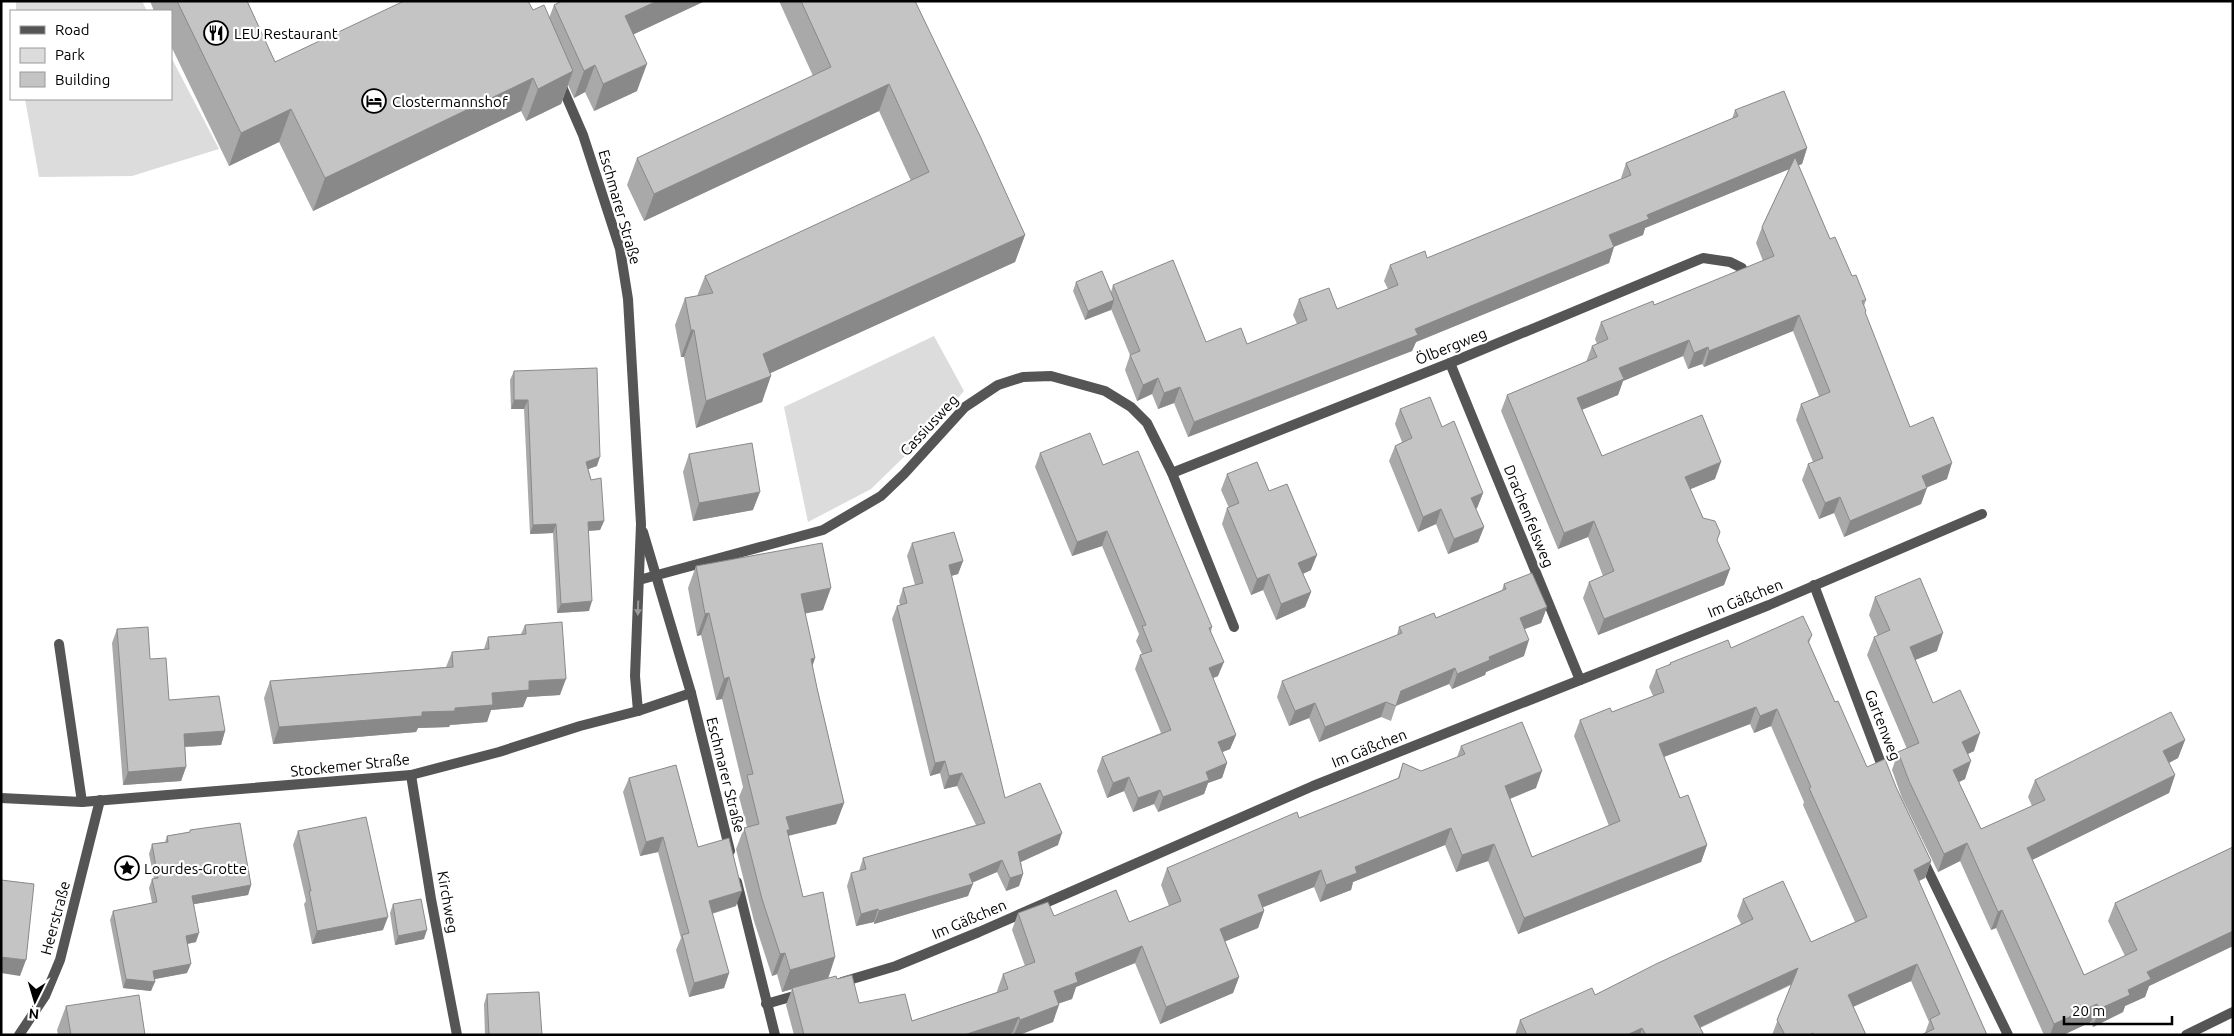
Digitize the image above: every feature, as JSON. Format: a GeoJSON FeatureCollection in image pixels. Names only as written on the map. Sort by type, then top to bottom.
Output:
{"type":"FeatureCollection","features":[{"type":"Feature","properties":{"kind":"street","name":"Eschmarer Straße"},"geometry":{"type":"LineString","coordinates":[[555,72],[583,135],[620,249],[628,299],[641,524],[635,676],[638,711]]}},
{"type":"Feature","properties":{"kind":"street","name":"Ölbergweg"},"geometry":{"type":"LineString","coordinates":[[1172,473],[1703,258],[1730,262],[1742,268]]}},
{"type":"Feature","properties":{"kind":"street","name":"Drachenfelsweg"},"geometry":{"type":"LineString","coordinates":[[1450,362],[1580,680]]}},
{"type":"Feature","properties":{"kind":"street","name":"Cassiusweg"},"geometry":{"type":"LineString","coordinates":[[639,580],[823,530],[881,496],[904,474],[964,407],[998,385],[1023,377],[1051,376],[1105,390],[1131,407],[1147,423],[1172,473],[1234,627]]}},
{"type":"Feature","properties":{"kind":"street","name":"Im Gäßchen"},"geometry":{"type":"LineString","coordinates":[[831,985],[905,962],[1313,786],[1814,585],[1982,514]]}},
{"type":"Feature","properties":{"kind":"street","name":"Eschmarer Straße"},"geometry":{"type":"LineString","coordinates":[[641,524],[691,693],[775,1035]]}},
{"type":"Feature","properties":{"kind":"street","name":"Gartenweg"},"geometry":{"type":"LineString","coordinates":[[1814,585],[1889,783]]}},
{"type":"Feature","properties":{"kind":"street"},"geometry":{"type":"LineString","coordinates":[[59,644],[82,802]]}},
{"type":"Feature","properties":{"kind":"street","name":"Stockemer Straße"},"geometry":{"type":"LineString","coordinates":[[1,798],[82,802],[412,775],[499,752],[580,726],[638,711],[691,693]]}},
{"type":"Feature","properties":{"kind":"street","name":"Kirchweg"},"geometry":{"type":"LineString","coordinates":[[412,775],[431,899],[457,1035]]}},
{"type":"Feature","properties":{"kind":"street","name":"Heerstraße"},"geometry":{"type":"LineString","coordinates":[[19,1035],[45,996],[60,960],[100,800]]}},
{"type":"Feature","properties":{"kind":"street"},"geometry":{"type":"LineString","coordinates":[[1916,844],[2008,1035]]}},
{"type":"Feature","properties":{"kind":"street"},"geometry":{"type":"LineString","coordinates":[[766,1004],[812,990]]}},
{"type":"Feature","properties":{"kind":"street"},"geometry":{"type":"LineString","coordinates":[[2186,1035],[2233,1012]]}},
{"type":"Feature","properties":{"kind":"green space"},"geometry":{"type":"Polygon","coordinates":[[[16,1],[142,1],[146,10],[16,10],[16,1]]]}},
{"type":"Feature","properties":{"kind":"green space"},"geometry":{"type":"Polygon","coordinates":[[[172,59],[219,149],[132,176],[39,177],[25,100],[172,100],[172,59]]]}},
{"type":"Feature","properties":{"kind":"green space"},"geometry":{"type":"Polygon","coordinates":[[[934,336],[964,391],[912,449],[871,489],[808,522],[784,407],[934,336]]]}},
{"type":"Feature","properties":{"kind":"building","name":"Clostermannshof"},"geometry":{"type":"Polygon","coordinates":[[[177,1],[247,1],[275,62],[404,1],[528,1],[533,10],[544,5],[573,71],[538,89],[533,78],[325,178],[291,109],[241,133],[177,1]]]}},
{"type":"Feature","properties":{"kind":"building"},"geometry":{"type":"Polygon","coordinates":[[[562,1],[657,1],[625,16],[647,64],[603,84],[595,65],[584,71],[554,5],[562,1]]]}},
{"type":"Feature","properties":{"kind":"building"},"geometry":{"type":"Polygon","coordinates":[[[801,1],[915,1],[1025,235],[763,354],[771,376],[706,401],[694,330],[691,330],[685,298],[713,293],[705,276],[929,172],[889,84],[654,194],[637,158],[831,67],[801,1]]]}},
{"type":"Feature","properties":{"kind":"building"},"geometry":{"type":"Polygon","coordinates":[[[1784,91],[1807,148],[1647,215],[1649,219],[1609,235],[1614,247],[1415,329],[1418,335],[1194,422],[1180,387],[1164,393],[1158,378],[1143,385],[1130,355],[1140,351],[1113,285],[1173,260],[1206,342],[1241,328],[1247,344],[1307,320],[1299,299],[1329,288],[1337,309],[1398,285],[1390,265],[1425,251],[1427,258],[1631,175],[1626,163],[1738,116],[1735,110],[1784,91]]]}},
{"type":"Feature","properties":{"kind":"building"},"geometry":{"type":"Polygon","coordinates":[[[1795,157],[1830,239],[1835,237],[1852,276],[1856,275],[1866,300],[1862,301],[1865,312],[1910,427],[1933,417],[1952,463],[1922,476],[1927,488],[1850,521],[1840,497],[1825,503],[1808,464],[1823,458],[1801,404],[1830,392],[1799,315],[1709,351],[1708,347],[1694,353],[1689,340],[1619,368],[1624,379],[1577,398],[1602,456],[1702,415],[1721,462],[1685,477],[1703,518],[1715,521],[1720,532],[1717,540],[1730,569],[1604,619],[1589,582],[1614,571],[1594,521],[1564,533],[1507,395],[1597,357],[1592,346],[1608,339],[1601,322],[1653,301],[1654,305],[1774,256],[1762,227],[1795,157]]]}},
{"type":"Feature","properties":{"kind":"building"},"geometry":{"type":"Polygon","coordinates":[[[1102,271],[1114,300],[1088,311],[1076,282],[1102,271]]]}},
{"type":"Feature","properties":{"kind":"building"},"geometry":{"type":"Polygon","coordinates":[[[597,368],[600,457],[586,462],[591,480],[601,478],[604,521],[588,522],[592,601],[561,604],[556,524],[533,525],[528,400],[514,400],[514,371],[597,368]]]}},
{"type":"Feature","properties":{"kind":"building"},"geometry":{"type":"Polygon","coordinates":[[[1430,397],[1442,427],[1454,421],[1483,493],[1471,498],[1484,527],[1454,539],[1441,509],[1423,517],[1395,446],[1412,438],[1400,409],[1430,397]]]}},
{"type":"Feature","properties":{"kind":"building"},"geometry":{"type":"Polygon","coordinates":[[[1090,433],[1103,465],[1138,451],[1212,627],[1209,628],[1224,662],[1209,668],[1236,735],[1218,742],[1227,763],[1206,772],[1209,780],[1163,797],[1160,790],[1138,798],[1129,777],[1113,783],[1102,757],[1171,730],[1140,655],[1152,651],[1142,626],[1146,625],[1107,531],[1077,542],[1040,453],[1090,433]]]}},
{"type":"Feature","properties":{"kind":"building"},"geometry":{"type":"Polygon","coordinates":[[[752,443],[760,492],[699,503],[689,454],[752,443]]]}},
{"type":"Feature","properties":{"kind":"building"},"geometry":{"type":"Polygon","coordinates":[[[1257,462],[1269,491],[1287,484],[1317,555],[1298,563],[1311,592],[1281,604],[1269,574],[1257,579],[1227,508],[1239,503],[1227,474],[1257,462]]]}},
{"type":"Feature","properties":{"kind":"building"},"geometry":{"type":"Polygon","coordinates":[[[954,532],[963,561],[949,565],[1005,798],[1040,783],[1062,833],[1018,852],[1023,874],[1010,878],[1002,860],[969,874],[973,884],[879,911],[878,909],[861,914],[851,873],[866,869],[863,858],[985,823],[962,773],[949,776],[945,761],[935,763],[897,606],[907,603],[903,588],[923,583],[912,543],[954,532]]]}},
{"type":"Feature","properties":{"kind":"building"},"geometry":{"type":"Polygon","coordinates":[[[822,543],[831,588],[801,594],[815,658],[811,659],[844,803],[786,817],[790,830],[787,830],[803,897],[823,892],[835,957],[790,970],[785,953],[780,954],[762,899],[744,828],[759,824],[747,775],[753,774],[729,677],[724,679],[709,613],[705,614],[696,566],[822,543]]]}},
{"type":"Feature","properties":{"kind":"building"},"geometry":{"type":"Polygon","coordinates":[[[1532,573],[1547,607],[1520,618],[1529,640],[1489,657],[1490,660],[1457,674],[1455,668],[1401,691],[1396,706],[1386,702],[1325,727],[1315,703],[1295,711],[1282,681],[1402,633],[1399,627],[1434,613],[1436,618],[1506,589],[1504,584],[1532,573]]]}},
{"type":"Feature","properties":{"kind":"building"},"geometry":{"type":"Polygon","coordinates":[[[1920,578],[1943,633],[1910,647],[1933,703],[1960,690],[1980,733],[1962,742],[1971,761],[1953,770],[1981,829],[2045,800],[2035,780],[2171,712],[2185,740],[2163,751],[2175,775],[2027,848],[2084,975],[2137,950],[2115,903],[2233,847],[2233,931],[2147,972],[2151,979],[2128,990],[2130,995],[2099,1009],[2097,1004],[2054,1024],[2002,910],[1998,912],[1967,843],[1944,854],[1909,781],[1898,752],[1919,743],[1874,637],[1890,630],[1875,597],[1920,578]]]}},
{"type":"Feature","properties":{"kind":"building"},"geometry":{"type":"Polygon","coordinates":[[[1803,616],[1812,635],[1808,641],[1835,702],[1838,701],[1867,767],[1885,759],[1931,861],[1914,870],[1987,1035],[1921,1035],[1934,1029],[1930,1019],[1940,1014],[1917,964],[1848,995],[1866,1035],[1814,1035],[1813,1033],[1809,1035],[1785,1035],[1777,1020],[1798,968],[1694,1016],[1704,1035],[1646,1035],[1642,1028],[1627,1035],[1527,1035],[1520,1020],[1592,988],[1595,995],[1753,919],[1743,899],[1783,881],[1811,942],[1867,917],[1809,788],[1811,787],[1777,709],[1760,716],[1756,707],[1659,744],[1680,798],[1688,795],[1707,845],[1524,918],[1494,844],[1462,855],[1451,828],[1355,867],[1357,873],[1326,885],[1321,870],[1258,895],[1264,911],[1220,929],[1239,977],[1166,1007],[1142,946],[1075,973],[1078,982],[1054,991],[1059,1005],[1020,1020],[1019,1017],[964,1035],[804,1035],[792,988],[836,976],[837,979],[852,975],[859,1003],[905,994],[912,1021],[1008,989],[1003,974],[1035,962],[1018,913],[1048,902],[1054,916],[1116,890],[1129,922],[1181,901],[1167,868],[1297,812],[1299,818],[1399,778],[1403,763],[1421,771],[1465,754],[1461,746],[1522,722],[1542,771],[1505,786],[1532,857],[1620,821],[1580,720],[1610,708],[1612,712],[1664,692],[1656,670],[1670,663],[1728,640],[1731,648],[1803,616]]]}},
{"type":"Feature","properties":{"kind":"building"},"geometry":{"type":"Polygon","coordinates":[[[562,622],[566,679],[529,681],[529,690],[492,693],[493,705],[455,708],[455,711],[422,712],[422,716],[279,727],[270,681],[453,667],[452,652],[489,649],[488,637],[526,634],[525,625],[562,622]]]}},
{"type":"Feature","properties":{"kind":"building"},"geometry":{"type":"Polygon","coordinates":[[[148,627],[150,659],[166,658],[169,700],[219,696],[225,731],[184,734],[186,767],[128,772],[117,629],[148,627]]]}},
{"type":"Feature","properties":{"kind":"building"},"geometry":{"type":"Polygon","coordinates":[[[676,765],[698,847],[729,838],[742,891],[709,901],[729,973],[694,983],[682,935],[689,933],[663,837],[646,842],[629,778],[676,765]]]}},
{"type":"Feature","properties":{"kind":"building"},"geometry":{"type":"Polygon","coordinates":[[[366,817],[388,917],[317,931],[309,891],[311,891],[298,831],[366,817]]]}},
{"type":"Feature","properties":{"kind":"building"},"geometry":{"type":"Polygon","coordinates":[[[240,823],[251,885],[192,896],[199,933],[186,936],[191,964],[153,971],[155,982],[126,979],[113,911],[157,902],[152,879],[158,878],[152,844],[168,842],[167,836],[190,832],[190,830],[240,823]]]}},
{"type":"Feature","properties":{"kind":"building"},"geometry":{"type":"Polygon","coordinates":[[[1,880],[34,884],[26,960],[1,957],[1,880]]]}},
{"type":"Feature","properties":{"kind":"building"},"geometry":{"type":"Polygon","coordinates":[[[421,899],[427,930],[398,936],[393,904],[421,899]]]}},
{"type":"Feature","properties":{"kind":"building"},"geometry":{"type":"Polygon","coordinates":[[[539,992],[542,1035],[489,1035],[487,994],[539,992]]]}},
{"type":"Feature","properties":{"kind":"building"},"geometry":{"type":"Polygon","coordinates":[[[139,995],[145,1035],[71,1035],[66,1006],[139,995]]]}},
{"type":"Feature","properties":{"kind":"place","name":"LEU Restaurant"},"geometry":{"type":"Point","coordinates":[216,33]}},
{"type":"Feature","properties":{"kind":"place","name":"Clostermannshof"},"geometry":{"type":"Point","coordinates":[374,101]}},
{"type":"Feature","properties":{"kind":"place","name":"Lourdes-Grotte"},"geometry":{"type":"Point","coordinates":[127,868]}}]}
